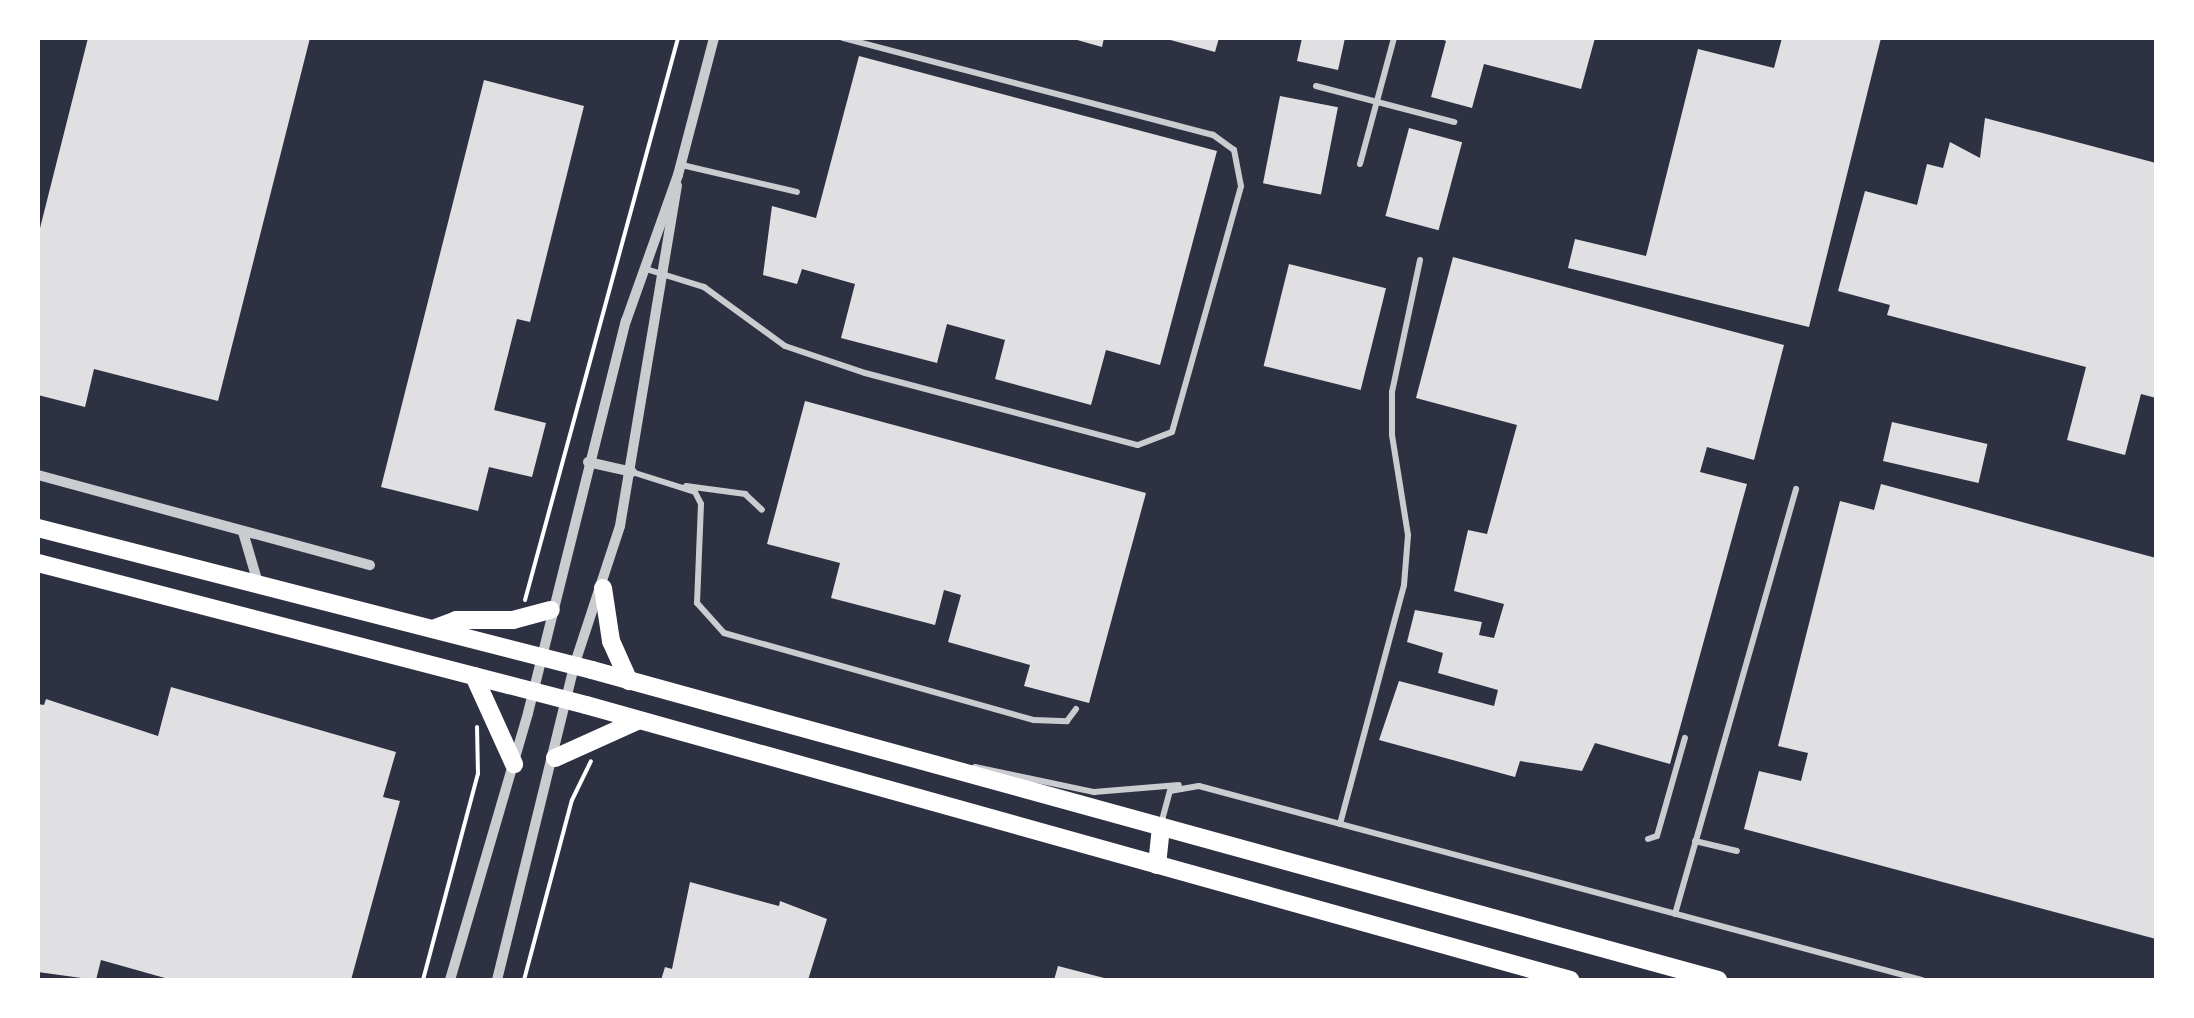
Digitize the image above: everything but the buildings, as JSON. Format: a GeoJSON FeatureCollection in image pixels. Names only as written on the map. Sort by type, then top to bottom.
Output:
{"type":"FeatureCollection","features":[{"type":"Feature","properties":{"kind":"main road"},"geometry":{"type":"LineString","coordinates":[[38,528],[630,681],[1718,980]]}},
{"type":"Feature","properties":{"kind":"main road"},"geometry":{"type":"LineString","coordinates":[[38,563],[567,700],[1570,980]]}},
{"type":"Feature","properties":{"kind":"main road"},"geometry":{"type":"LineString","coordinates":[[603,588],[611,641],[630,681]]}},
{"type":"Feature","properties":{"kind":"main road"},"geometry":{"type":"LineString","coordinates":[[433,629],[456,620],[513,620],[550,610]]}},
{"type":"Feature","properties":{"kind":"main road"},"geometry":{"type":"LineString","coordinates":[[474,676],[514,764]]}},
{"type":"Feature","properties":{"kind":"main road"},"geometry":{"type":"LineString","coordinates":[[555,758],[637,721]]}},
{"type":"Feature","properties":{"kind":"main road"},"geometry":{"type":"LineString","coordinates":[[1157,865],[1161,826]]}},
{"type":"Feature","properties":{"kind":"street"},"geometry":{"type":"LineString","coordinates":[[450,980],[534,692],[550,610],[642,268],[679,170],[714,38]]}},
{"type":"Feature","properties":{"kind":"street"},"geometry":{"type":"LineString","coordinates":[[497,980],[555,758],[574,666],[603,588],[632,472],[666,274],[679,170]]}},
{"type":"Feature","properties":{"kind":"street"},"geometry":{"type":"LineString","coordinates":[[588,462],[632,472]]}},
{"type":"Feature","properties":{"kind":"street"},"geometry":{"type":"LineString","coordinates":[[38,476],[370,566]]}},
{"type":"Feature","properties":{"kind":"street"},"geometry":{"type":"LineString","coordinates":[[243,532],[258,585]]}},
{"type":"Feature","properties":{"kind":"lane"},"geometry":{"type":"LineString","coordinates":[[642,268],[704,288],[785,346],[864,373],[1138,446],[1172,432],[1242,186],[1234,150],[1213,135],[842,38]]}},
{"type":"Feature","properties":{"kind":"lane"},"geometry":{"type":"LineString","coordinates":[[1360,164],[1394,38]]}},
{"type":"Feature","properties":{"kind":"lane"},"geometry":{"type":"LineString","coordinates":[[1316,86],[1454,122]]}},
{"type":"Feature","properties":{"kind":"lane"},"geometry":{"type":"LineString","coordinates":[[679,170],[797,192]]}},
{"type":"Feature","properties":{"kind":"lane"},"geometry":{"type":"LineString","coordinates":[[1340,824],[1404,585],[1408,535],[1392,435],[1392,392],[1420,260]]}},
{"type":"Feature","properties":{"kind":"lane"},"geometry":{"type":"LineString","coordinates":[[632,472],[684,486],[745,494],[762,510]]}},
{"type":"Feature","properties":{"kind":"lane"},"geometry":{"type":"LineString","coordinates":[[684,486],[701,504],[696,602],[724,633],[1034,720],[1067,721],[1076,708]]}},
{"type":"Feature","properties":{"kind":"lane"},"geometry":{"type":"LineString","coordinates":[[1675,914],[1796,489]]}},
{"type":"Feature","properties":{"kind":"lane"},"geometry":{"type":"LineString","coordinates":[[1648,839],[1657,836],[1685,738]]}},
{"type":"Feature","properties":{"kind":"lane"},"geometry":{"type":"LineString","coordinates":[[944,766],[996,768],[1094,792],[1180,784],[1922,980]]}},
{"type":"Feature","properties":{"kind":"lane"},"geometry":{"type":"LineString","coordinates":[[1161,826],[1164,801],[1180,784]]}},
{"type":"Feature","properties":{"kind":"lane"},"geometry":{"type":"LineString","coordinates":[[1695,841],[1738,851]]}},
{"type":"Feature","properties":{"kind":"path"},"geometry":{"type":"LineString","coordinates":[[523,604],[678,38]]}},
{"type":"Feature","properties":{"kind":"path"},"geometry":{"type":"LineString","coordinates":[[423,980],[478,774],[477,718]]}},
{"type":"Feature","properties":{"kind":"path"},"geometry":{"type":"LineString","coordinates":[[524,980],[572,800],[593,758]]}}]}
